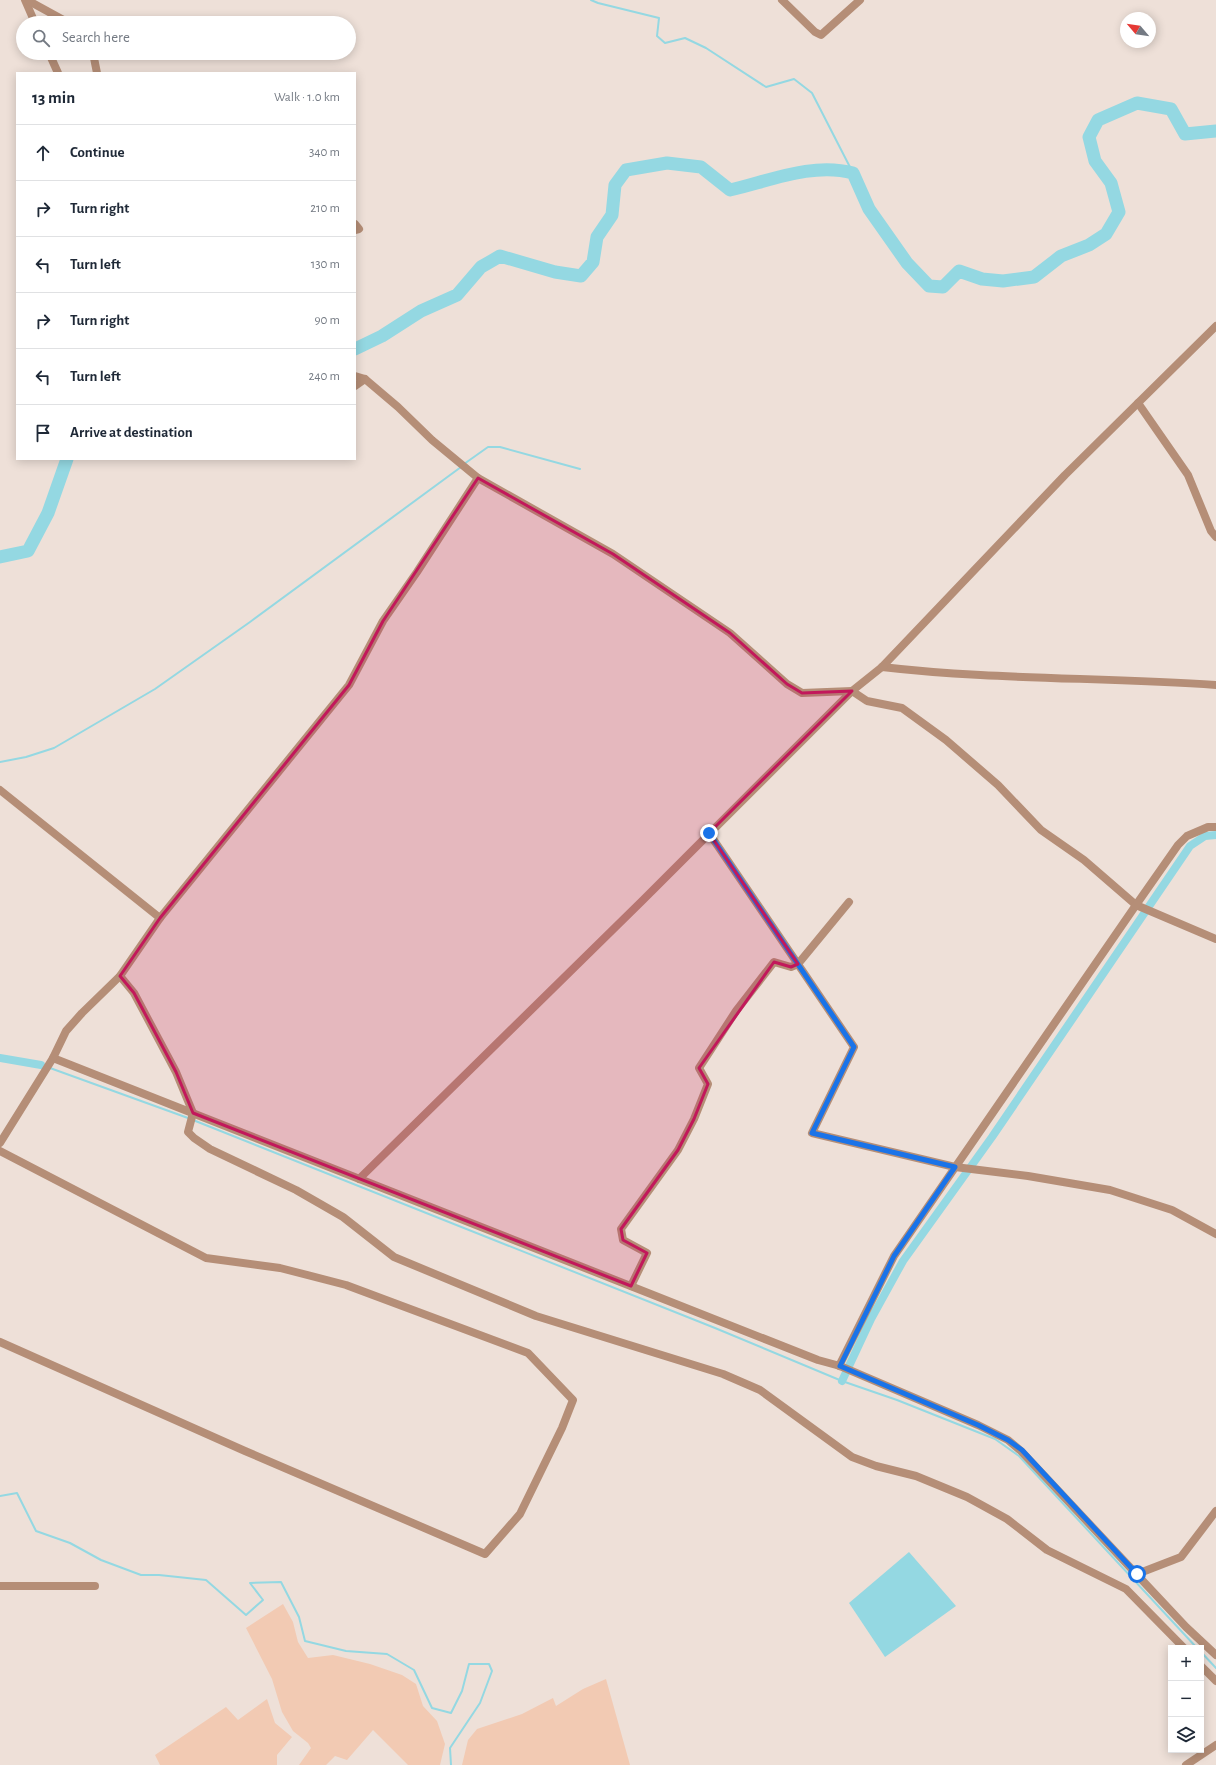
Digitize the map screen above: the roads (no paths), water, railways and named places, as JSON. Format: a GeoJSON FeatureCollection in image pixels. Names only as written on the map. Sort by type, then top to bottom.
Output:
{"type":"FeatureCollection","features":[{"type":"Feature","properties":{"kind":"street"},"geometry":{"type":"LineString","coordinates":[[26,0],[32,16]]}},
{"type":"Feature","properties":{"kind":"street"},"geometry":{"type":"LineString","coordinates":[[26,0],[56,16]]}},
{"type":"Feature","properties":{"kind":"street"},"geometry":{"type":"LineString","coordinates":[[782,0],[815,32],[821,35],[860,0]]}},
{"type":"Feature","properties":{"kind":"street"},"geometry":{"type":"LineString","coordinates":[[52,60],[58,72]]}},
{"type":"Feature","properties":{"kind":"street"},"geometry":{"type":"LineString","coordinates":[[95,60],[97,72]]}},
{"type":"Feature","properties":{"kind":"street"},"geometry":{"type":"LineString","coordinates":[[359,1179],[643,900],[852,690],[882,667],[1065,475],[1216,326]]}},
{"type":"Feature","properties":{"kind":"street"},"geometry":{"type":"LineString","coordinates":[[356,376],[365,378],[432,440],[478,478],[613,554],[730,632],[787,684],[802,692],[852,690],[867,701],[902,708],[946,740],[998,785],[1041,830],[1084,860],[1136,905],[1216,939]]}},
{"type":"Feature","properties":{"kind":"street"},"geometry":{"type":"LineString","coordinates":[[356,385],[365,378]]}},
{"type":"Feature","properties":{"kind":"street"},"geometry":{"type":"LineString","coordinates":[[1138,403],[1188,474],[1211,531],[1216,537]]}},
{"type":"Feature","properties":{"kind":"street"},"geometry":{"type":"LineString","coordinates":[[0,1143],[50,1064],[66,1031],[120,976],[160,918],[349,685],[383,621],[418,572],[478,478]]}},
{"type":"Feature","properties":{"kind":"street"},"geometry":{"type":"LineString","coordinates":[[882,667],[933,673],[1116,679],[1216,685]]}},
{"type":"Feature","properties":{"kind":"street"},"geometry":{"type":"LineString","coordinates":[[0,790],[160,918]]}},
{"type":"Feature","properties":{"kind":"street"},"geometry":{"type":"LineString","coordinates":[[840,1366],[894,1256],[1136,905],[1178,845],[1187,836],[1208,827],[1216,827]]}},
{"type":"Feature","properties":{"kind":"street"},"geometry":{"type":"LineString","coordinates":[[709,833],[854,1047],[812,1133],[955,1167],[1028,1176],[1110,1190],[1172,1210],[1216,1234]]}},
{"type":"Feature","properties":{"kind":"street"},"geometry":{"type":"LineString","coordinates":[[631,1286],[647,1253],[623,1240],[621,1229],[678,1150],[694,1119],[708,1084],[699,1068],[736,1011],[774,962],[791,967],[798,964],[849,902]]}},
{"type":"Feature","properties":{"kind":"street"},"geometry":{"type":"LineString","coordinates":[[120,976],[134,993],[176,1072],[192,1117],[188,1132],[210,1149],[296,1190],[342,1217],[394,1257],[536,1316],[723,1374],[766,1395],[852,1457],[876,1466],[916,1476],[967,1497],[1007,1519],[1047,1550],[1126,1589],[1181,1645]]}},
{"type":"Feature","properties":{"kind":"street"},"geometry":{"type":"LineString","coordinates":[[50,1064],[359,1179],[818,1360],[840,1366],[978,1425],[1008,1440],[1022,1450],[1186,1627],[1216,1655]]}},
{"type":"Feature","properties":{"kind":"street"},"geometry":{"type":"LineString","coordinates":[[0,1151],[206,1258],[280,1268],[346,1285],[528,1352],[573,1400],[562,1428],[520,1514],[485,1554],[245,1451],[0,1342]]}},
{"type":"Feature","properties":{"kind":"street"},"geometry":{"type":"LineString","coordinates":[[1137,1574],[1181,1557],[1216,1511]]}},
{"type":"Feature","properties":{"kind":"street"},"geometry":{"type":"LineString","coordinates":[[0,1586],[95,1586]]}},
{"type":"Feature","properties":{"kind":"street"},"geometry":{"type":"LineString","coordinates":[[1204,1669],[1216,1681]]}},
{"type":"Feature","properties":{"kind":"street"},"geometry":{"type":"LineString","coordinates":[[1186,1765],[1216,1745]]}},
{"type":"Feature","properties":{"kind":"water"},"geometry":{"type":"Polygon","coordinates":[[[909,1552],[956,1606],[885,1657],[849,1603],[909,1552]]]}},
{"type":"Feature","properties":{"kind":"waterway"},"geometry":{"type":"LineString","coordinates":[[591,0],[659,18],[657,36],[665,43],[685,38],[706,48],[766,87],[794,79],[812,93],[853,173]]}},
{"type":"Feature","properties":{"kind":"waterway"},"geometry":{"type":"LineString","coordinates":[[356,349],[382,336],[421,311],[457,295],[481,267],[500,256],[555,272],[581,276],[593,262],[597,237],[612,215],[615,185],[626,170],[667,163],[701,167],[730,190],[807,171],[838,170],[853,173],[869,209],[907,263],[929,286],[943,287],[959,271],[982,279],[1003,281],[1034,277],[1061,256],[1089,245],[1106,234],[1119,212],[1111,183],[1095,161],[1089,137],[1098,120],[1137,103],[1171,109],[1185,134],[1216,131]]}},
{"type":"Feature","properties":{"kind":"waterway"},"geometry":{"type":"LineString","coordinates":[[464,464],[488,447],[500,447],[580,469]]}},
{"type":"Feature","properties":{"kind":"waterway"},"geometry":{"type":"LineString","coordinates":[[0,557],[28,551],[48,513],[67,460]]}},
{"type":"Feature","properties":{"kind":"waterway"},"geometry":{"type":"LineString","coordinates":[[0,762],[26,757],[54,748],[155,689],[250,622],[461,467]]}},
{"type":"Feature","properties":{"kind":"waterway"},"geometry":{"type":"LineString","coordinates":[[842,1381],[871,1319],[903,1261],[992,1137],[1190,846],[1205,836],[1216,835]]}},
{"type":"Feature","properties":{"kind":"waterway"},"geometry":{"type":"LineString","coordinates":[[0,1058],[41,1065]]}},
{"type":"Feature","properties":{"kind":"waterway"},"geometry":{"type":"LineString","coordinates":[[50,1068],[188,1118]]}},
{"type":"Feature","properties":{"kind":"waterway"},"geometry":{"type":"LineString","coordinates":[[193,1120],[715,1328],[842,1381],[897,1400],[995,1439],[1019,1456],[1194,1645]]}},
{"type":"Feature","properties":{"kind":"waterway"},"geometry":{"type":"LineString","coordinates":[[0,1496],[17,1493],[36,1531],[70,1543],[101,1560],[141,1575],[159,1575],[206,1580],[246,1615],[263,1600],[250,1583],[281,1582],[299,1617],[305,1641],[346,1651],[387,1654],[414,1670],[432,1708],[451,1713],[462,1691],[469,1664],[489,1664],[492,1671],[480,1703],[450,1748],[451,1765]]}},
{"type":"Feature","properties":{"kind":"waterway"},"geometry":{"type":"LineString","coordinates":[[1204,1655],[1216,1668]]}}]}
